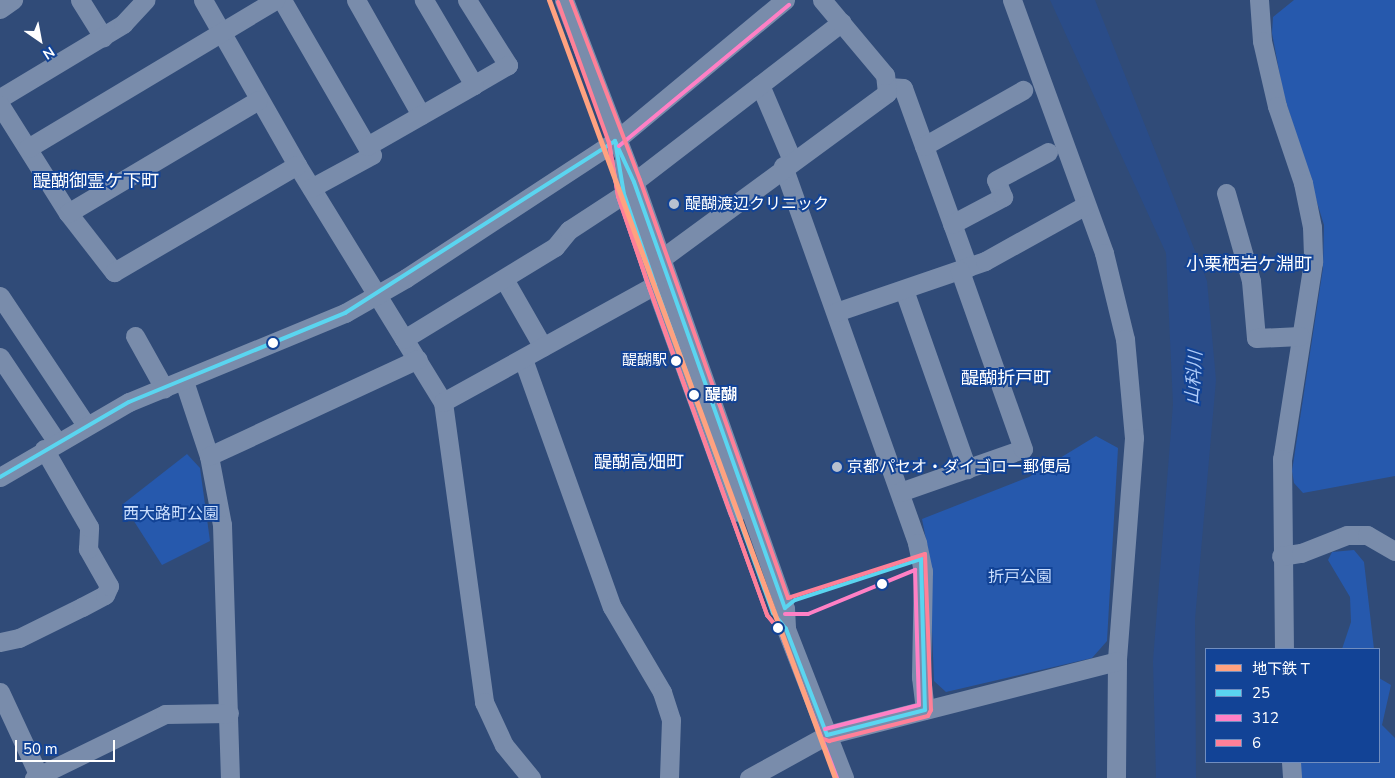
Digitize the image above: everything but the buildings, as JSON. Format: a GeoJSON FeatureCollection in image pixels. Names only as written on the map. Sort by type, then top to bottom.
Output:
{"type":"FeatureCollection","features":[{"type":"Feature","properties":{"kind":"street"},"geometry":{"type":"LineString","coordinates":[[0,9],[13,0]]}},
{"type":"Feature","properties":{"kind":"street"},"geometry":{"type":"LineString","coordinates":[[80,0],[103,36]]}},
{"type":"Feature","properties":{"kind":"street"},"geometry":{"type":"LineString","coordinates":[[0,98],[123,24],[145,0]]}},
{"type":"Feature","properties":{"kind":"street"},"geometry":{"type":"LineString","coordinates":[[203,0],[297,166],[378,294],[443,402],[484,702],[504,745],[531,778]]}},
{"type":"Feature","properties":{"kind":"street"},"geometry":{"type":"LineString","coordinates":[[28,148],[275,0]]}},
{"type":"Feature","properties":{"kind":"street"},"geometry":{"type":"LineString","coordinates":[[282,0],[372,155],[311,188]]}},
{"type":"Feature","properties":{"kind":"street"},"geometry":{"type":"LineString","coordinates":[[356,0],[421,115]]}},
{"type":"Feature","properties":{"kind":"street"},"geometry":{"type":"LineString","coordinates":[[424,0],[474,85]]}},
{"type":"Feature","properties":{"kind":"street"},"geometry":{"type":"LineString","coordinates":[[367,146],[508,65],[467,0]]}},
{"type":"Feature","properties":{"kind":"street"},"geometry":{"type":"LineString","coordinates":[[564,0],[615,142],[655,285],[773,612],[786,629],[844,778]]}},
{"type":"Feature","properties":{"kind":"street"},"geometry":{"type":"LineString","coordinates":[[0,477],[86,425],[164,388],[184,381],[378,294],[615,142],[785,0]]}},
{"type":"Feature","properties":{"kind":"street"},"geometry":{"type":"LineString","coordinates":[[822,0],[842,22],[889,87]]}},
{"type":"Feature","properties":{"kind":"street"},"geometry":{"type":"LineString","coordinates":[[1012,0],[1104,253],[1125,339],[1134,438],[1117,661],[1116,778]]}},
{"type":"Feature","properties":{"kind":"street"},"geometry":{"type":"LineString","coordinates":[[1259,0],[1262,41],[1277,106],[1303,183],[1312,227],[1313,262],[1282,459],[1281,556],[1284,648]]}},
{"type":"Feature","properties":{"kind":"street"},"geometry":{"type":"LineString","coordinates":[[404,339],[555,247],[569,230],[629,188],[842,22]]}},
{"type":"Feature","properties":{"kind":"street"},"geometry":{"type":"LineString","coordinates":[[760,85],[788,163],[836,312],[900,492],[923,571],[921,677],[925,710]]}},
{"type":"Feature","properties":{"kind":"street"},"geometry":{"type":"LineString","coordinates":[[889,87],[903,88],[952,224],[964,270],[1023,449],[900,492]]}},
{"type":"Feature","properties":{"kind":"street"},"geometry":{"type":"LineString","coordinates":[[661,260],[788,163],[882,98],[889,87]]}},
{"type":"Feature","properties":{"kind":"street"},"geometry":{"type":"LineString","coordinates":[[924,146],[1023,90]]}},
{"type":"Feature","properties":{"kind":"street"},"geometry":{"type":"LineString","coordinates":[[68,213],[258,100]]}},
{"type":"Feature","properties":{"kind":"street"},"geometry":{"type":"LineString","coordinates":[[0,105],[68,213],[114,272],[297,166]]}},
{"type":"Feature","properties":{"kind":"street"},"geometry":{"type":"LineString","coordinates":[[952,224],[1003,197],[996,180],[1048,152]]}},
{"type":"Feature","properties":{"kind":"street"},"geometry":{"type":"LineString","coordinates":[[629,188],[661,260],[785,608],[786,629]]}},
{"type":"Feature","properties":{"kind":"street"},"geometry":{"type":"LineString","coordinates":[[1234,201],[1251,281],[1256,338],[1300,336]]}},
{"type":"Feature","properties":{"kind":"street"},"geometry":{"type":"LineString","coordinates":[[836,312],[964,270],[1086,205]]}},
{"type":"Feature","properties":{"kind":"street"},"geometry":{"type":"LineString","coordinates":[[504,279],[543,347]]}},
{"type":"Feature","properties":{"kind":"street"},"geometry":{"type":"LineString","coordinates":[[443,402],[655,285]]}},
{"type":"Feature","properties":{"kind":"street"},"geometry":{"type":"LineString","coordinates":[[904,290],[967,469]]}},
{"type":"Feature","properties":{"kind":"street"},"geometry":{"type":"LineString","coordinates":[[0,296],[86,425]]}},
{"type":"Feature","properties":{"kind":"street"},"geometry":{"type":"LineString","coordinates":[[135,336],[164,388]]}},
{"type":"Feature","properties":{"kind":"street"},"geometry":{"type":"LineString","coordinates":[[0,356],[6,378],[50,446],[89,528],[88,550],[108,586],[105,595],[82,607],[19,638],[0,642]]}},
{"type":"Feature","properties":{"kind":"street"},"geometry":{"type":"LineString","coordinates":[[209,456],[418,359]]}},
{"type":"Feature","properties":{"kind":"street"},"geometry":{"type":"LineString","coordinates":[[523,359],[612,607],[662,692],[671,720],[669,778]]}},
{"type":"Feature","properties":{"kind":"street"},"geometry":{"type":"LineString","coordinates":[[184,381],[209,456],[224,543],[230,778]]}},
{"type":"Feature","properties":{"kind":"street"},"geometry":{"type":"LineString","coordinates":[[1281,556],[1347,535],[1367,535],[1395,551]]}},
{"type":"Feature","properties":{"kind":"street"},"geometry":{"type":"LineString","coordinates":[[749,778],[827,735],[1117,661]]}},
{"type":"Feature","properties":{"kind":"street"},"geometry":{"type":"LineString","coordinates":[[0,692],[36,776],[166,714],[229,713]]}},
{"type":"Feature","properties":{"kind":"street"},"geometry":{"type":"LineString","coordinates":[[1291,763],[1292,778]]}},
{"type":"Feature","properties":{"kind":"green space"},"geometry":{"type":"Polygon","coordinates":[[[1294,0],[1395,0],[1395,476],[1303,493],[1294,483],[1292,471],[1323,268],[1324,225],[1283,92],[1272,33],[1273,17],[1294,0]]]}},
{"type":"Feature","properties":{"kind":"green space","name":"折戸公園"},"geometry":{"type":"Polygon","coordinates":[[[1096,436],[1118,448],[1107,641],[1092,658],[946,692],[934,681],[929,555],[922,519],[1029,477],[1096,436]]]}},
{"type":"Feature","properties":{"kind":"green space","name":"西大路町公園"},"geometry":{"type":"Polygon","coordinates":[[[187,454],[200,468],[210,541],[162,565],[123,504],[187,454]]]}},
{"type":"Feature","properties":{"kind":"green space"},"geometry":{"type":"Polygon","coordinates":[[[1354,550],[1364,562],[1374,648],[1342,648],[1351,622],[1350,597],[1328,560],[1332,552],[1354,550]]]}},
{"type":"Feature","properties":{"kind":"green space"},"geometry":{"type":"Polygon","coordinates":[[[1380,679],[1391,685],[1382,725],[1395,738],[1395,778],[1300,778],[1298,763],[1380,763],[1380,679]]]}},
{"type":"Feature","properties":{"kind":"water","name":"山科川"},"geometry":{"type":"Polygon","coordinates":[[[1050,0],[1095,0],[1207,281],[1216,380],[1195,619],[1196,778],[1156,778],[1153,661],[1173,404],[1166,253],[1050,0]]]}},
{"type":"Feature","properties":{"kind":"metro line","name":"T"},"geometry":{"type":"LineString","coordinates":[[549,0],[835,778]]}},
{"type":"Feature","properties":{"kind":"transit line","name":"6"},"geometry":{"type":"LineString","coordinates":[[558,2],[609,143],[618,196],[649,287],[767,615],[781,632],[821,738],[829,741],[928,716],[931,710],[925,554],[788,598],[640,180],[571,0]]}},
{"type":"Feature","properties":{"kind":"transit line","name":"312"},"geometry":{"type":"LineString","coordinates":[[619,146],[789,5]]}},
{"type":"Feature","properties":{"kind":"transit line","name":"25"},"geometry":{"type":"LineString","coordinates":[[615,141],[634,182],[785,608],[795,600],[921,559],[925,710],[827,735],[786,629],[773,613],[655,285],[624,194],[615,141]]}},
{"type":"Feature","properties":{"kind":"transit line","name":"25"},"geometry":{"type":"LineString","coordinates":[[0,477],[129,402],[345,313],[615,141]]}},
{"type":"Feature","properties":{"kind":"transit line","name":"312"},"geometry":{"type":"LineString","coordinates":[[609,142],[618,196],[649,287],[767,615],[781,632],[837,778]]}},
{"type":"Feature","properties":{"kind":"transit line","name":"312"},"geometry":{"type":"LineString","coordinates":[[785,614],[808,614],[915,570],[919,705],[825,729]]}},
{"type":"Feature","properties":{"kind":"place","name":"醍醐渡辺クリニック"},"geometry":{"type":"Point","coordinates":[674,204]}},
{"type":"Feature","properties":{"kind":"place","name":"醍醐駅"},"geometry":{"type":"Point","coordinates":[676,361]}},
{"type":"Feature","properties":{"kind":"place","name":"醍醐"},"geometry":{"type":"Point","coordinates":[694,395]}},
{"type":"Feature","properties":{"kind":"place","name":"京都パセオ・ダイゴロー郵便局"},"geometry":{"type":"Point","coordinates":[837,467]}},
{"type":"Feature","properties":{"kind":"district","name":"醍醐御霊ケ下町"},"geometry":{"type":"Point","coordinates":[96,181]}},
{"type":"Feature","properties":{"kind":"district","name":"小栗栖岩ケ淵町"},"geometry":{"type":"Point","coordinates":[1249,264]}},
{"type":"Feature","properties":{"kind":"district","name":"醍醐折戸町"},"geometry":{"type":"Point","coordinates":[1006,378]}},
{"type":"Feature","properties":{"kind":"district","name":"醍醐高畑町"},"geometry":{"type":"Point","coordinates":[639,462]}}]}
